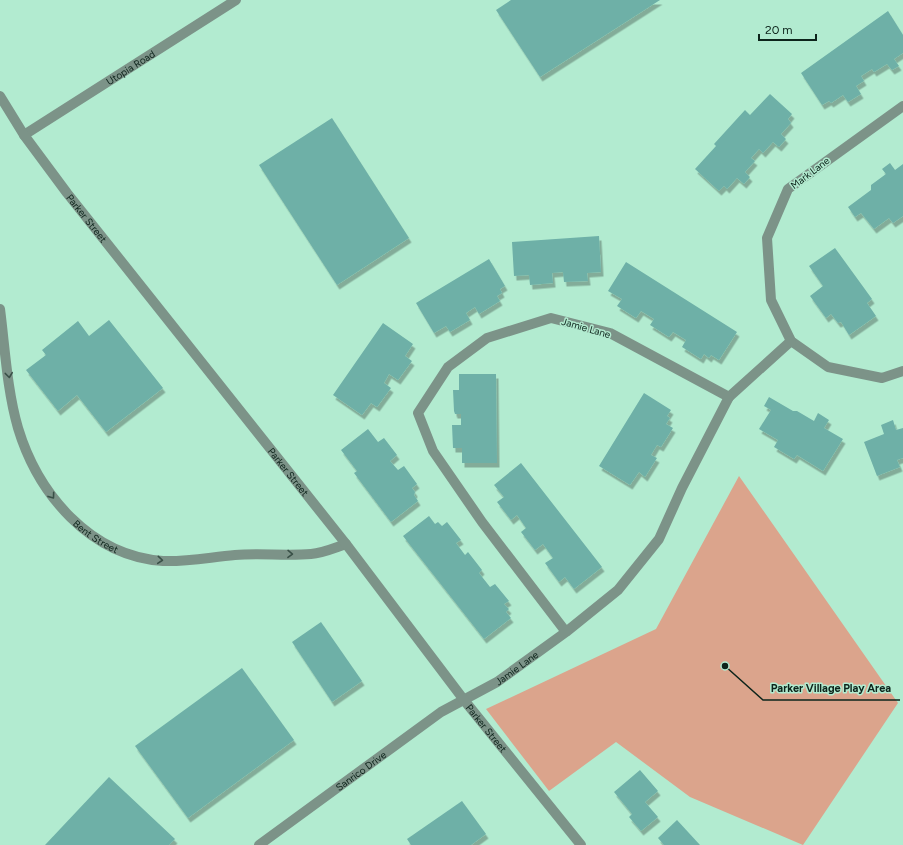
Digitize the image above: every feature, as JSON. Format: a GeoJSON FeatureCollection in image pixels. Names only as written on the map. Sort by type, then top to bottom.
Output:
{"type":"FeatureCollection","features":[{"type":"Feature","properties":{"kind":"street","name":"Utopia Road"},"geometry":{"type":"LineString","coordinates":[[24,135],[236,0]]}},
{"type":"Feature","properties":{"kind":"street","name":"Parker Street"},"geometry":{"type":"LineString","coordinates":[[0,96],[24,135],[67,193],[346,544],[464,700],[581,845]]}},
{"type":"Feature","properties":{"kind":"street","name":"Mark Lane"},"geometry":{"type":"LineString","coordinates":[[903,106],[788,189],[767,238],[771,300],[791,341],[828,367],[882,378],[903,371]]}},
{"type":"Feature","properties":{"kind":"street","name":"Bent Street"},"geometry":{"type":"LineString","coordinates":[[0,309],[12,402],[18,428],[28,455],[49,493],[62,509],[84,529],[104,544],[145,558],[163,560],[258,554],[311,554],[346,544]]}},
{"type":"Feature","properties":{"kind":"street","name":"Jamie Lane"},"geometry":{"type":"LineString","coordinates":[[464,700],[497,682],[566,632],[618,590],[659,539],[682,488],[729,397],[610,333],[551,318],[487,338],[448,367],[418,412],[433,451],[482,522],[566,632]]}},
{"type":"Feature","properties":{"kind":"street"},"geometry":{"type":"LineString","coordinates":[[729,397],[791,341]]}},
{"type":"Feature","properties":{"kind":"street","name":"Sanrico Drive"},"geometry":{"type":"LineString","coordinates":[[259,845],[441,712],[464,700]]}},
{"type":"Feature","properties":{"kind":"shaded area"},"geometry":{"type":"Polygon","coordinates":[[[739,476],[898,703],[803,845],[690,797],[616,742],[549,791],[486,709],[656,629],[739,476]]]}},
{"type":"Feature","properties":{"kind":"building"},"geometry":{"type":"Polygon","coordinates":[[[511,0],[660,0],[540,77],[496,10],[511,0]]]}},
{"type":"Feature","properties":{"kind":"building"},"geometry":{"type":"Polygon","coordinates":[[[888,11],[903,35],[903,53],[894,59],[899,66],[892,70],[887,64],[874,72],[872,69],[861,76],[864,81],[856,86],[861,94],[848,102],[843,95],[831,103],[829,101],[822,105],[801,73],[888,11]]]}},
{"type":"Feature","properties":{"kind":"building"},"geometry":{"type":"Polygon","coordinates":[[[770,94],[792,114],[788,119],[791,123],[781,134],[786,139],[779,147],[773,142],[763,153],[759,149],[751,158],[755,161],[745,172],[750,177],[744,184],[737,178],[727,189],[724,186],[719,191],[695,169],[716,146],[714,144],[745,110],[750,115],[770,94]]]}},
{"type":"Feature","properties":{"kind":"building"},"geometry":{"type":"Polygon","coordinates":[[[332,118],[409,238],[337,285],[259,165],[332,118]]]}},
{"type":"Feature","properties":{"kind":"building"},"geometry":{"type":"Polygon","coordinates":[[[890,163],[895,170],[903,164],[903,216],[893,223],[889,218],[874,229],[861,213],[855,217],[848,207],[871,190],[871,185],[886,174],[882,169],[890,163]]]}},
{"type":"Feature","properties":{"kind":"building"},"geometry":{"type":"Polygon","coordinates":[[[599,236],[601,272],[587,273],[588,281],[564,282],[563,272],[552,273],[553,283],[530,285],[529,275],[514,276],[512,242],[599,236]]]}},
{"type":"Feature","properties":{"kind":"building"},"geometry":{"type":"Polygon","coordinates":[[[835,248],[872,299],[867,303],[876,316],[849,335],[841,322],[838,323],[831,314],[826,318],[810,296],[823,286],[809,266],[835,248]]]}},
{"type":"Feature","properties":{"kind":"building"},"geometry":{"type":"Polygon","coordinates":[[[489,259],[505,286],[500,289],[502,293],[497,296],[500,301],[479,314],[475,307],[466,313],[470,320],[450,332],[446,326],[434,333],[416,303],[489,259]]]}},
{"type":"Feature","properties":{"kind":"building"},"geometry":{"type":"Polygon","coordinates":[[[626,262],[737,332],[719,360],[711,355],[709,358],[704,354],[701,359],[682,347],[686,340],[673,332],[669,337],[650,325],[654,319],[641,311],[636,318],[617,306],[622,299],[608,291],[626,262]]]}},
{"type":"Feature","properties":{"kind":"building"},"geometry":{"type":"Polygon","coordinates":[[[109,320],[163,388],[106,432],[77,395],[58,411],[26,370],[46,355],[42,350],[78,321],[89,336],[109,320]]]}},
{"type":"Feature","properties":{"kind":"building"},"geometry":{"type":"Polygon","coordinates":[[[383,323],[413,344],[405,356],[412,361],[398,380],[389,374],[384,383],[391,388],[377,407],[371,403],[362,415],[333,395],[383,323]]]}},
{"type":"Feature","properties":{"kind":"building"},"geometry":{"type":"Polygon","coordinates":[[[459,374],[496,374],[497,463],[462,463],[462,448],[453,448],[452,425],[461,425],[461,414],[455,414],[454,411],[453,390],[459,390],[459,374]]]}},
{"type":"Feature","properties":{"kind":"building"},"geometry":{"type":"Polygon","coordinates":[[[644,393],[671,410],[667,416],[670,418],[666,424],[673,428],[661,447],[657,445],[651,455],[657,458],[645,477],[639,472],[630,485],[599,466],[644,393]]]}},
{"type":"Feature","properties":{"kind":"building"},"geometry":{"type":"Polygon","coordinates":[[[769,397],[814,421],[818,413],[829,420],[824,428],[843,439],[823,471],[797,455],[794,459],[774,447],[778,440],[759,429],[771,410],[764,406],[769,397]]]}},
{"type":"Feature","properties":{"kind":"building"},"geometry":{"type":"Polygon","coordinates":[[[893,420],[896,430],[903,428],[903,458],[897,460],[900,467],[877,476],[864,442],[884,434],[881,425],[893,420]]]}},
{"type":"Feature","properties":{"kind":"building"},"geometry":{"type":"Polygon","coordinates":[[[368,429],[378,442],[384,438],[397,455],[390,461],[398,470],[404,466],[417,484],[412,488],[418,501],[391,522],[354,473],[357,471],[341,450],[368,429]]]}},
{"type":"Feature","properties":{"kind":"building"},"geometry":{"type":"Polygon","coordinates":[[[521,463],[602,567],[574,589],[565,577],[559,582],[545,563],[553,558],[543,544],[535,550],[521,532],[526,528],[517,515],[511,520],[497,502],[504,497],[494,485],[521,463]]]}},
{"type":"Feature","properties":{"kind":"building"},"geometry":{"type":"Polygon","coordinates":[[[429,516],[435,524],[438,522],[442,526],[447,522],[461,540],[456,543],[465,555],[468,552],[482,570],[479,573],[490,587],[495,584],[509,601],[504,604],[509,609],[506,612],[511,618],[484,639],[403,536],[429,516]]]}},
{"type":"Feature","properties":{"kind":"building"},"geometry":{"type":"Polygon","coordinates":[[[321,622],[362,681],[332,702],[292,642],[321,622]]]}},
{"type":"Feature","properties":{"kind":"building"},"geometry":{"type":"Polygon","coordinates":[[[242,668],[294,740],[188,818],[135,746],[242,668]]]}},
{"type":"Feature","properties":{"kind":"building"},"geometry":{"type":"Polygon","coordinates":[[[640,770],[658,791],[645,802],[658,817],[641,831],[629,817],[632,814],[614,792],[640,770]]]}},
{"type":"Feature","properties":{"kind":"building"},"geometry":{"type":"Polygon","coordinates":[[[109,777],[175,839],[169,845],[45,845],[109,777]]]}},
{"type":"Feature","properties":{"kind":"building"},"geometry":{"type":"Polygon","coordinates":[[[462,801],[486,834],[471,845],[411,845],[407,839],[462,801]]]}},
{"type":"Feature","properties":{"kind":"building"},"geometry":{"type":"Polygon","coordinates":[[[677,820],[700,845],[664,845],[658,838],[677,820]]]}},
{"type":"Feature","properties":{"kind":"place","name":"Parker Village Play Area"},"geometry":{"type":"Point","coordinates":[725,666]}}]}
